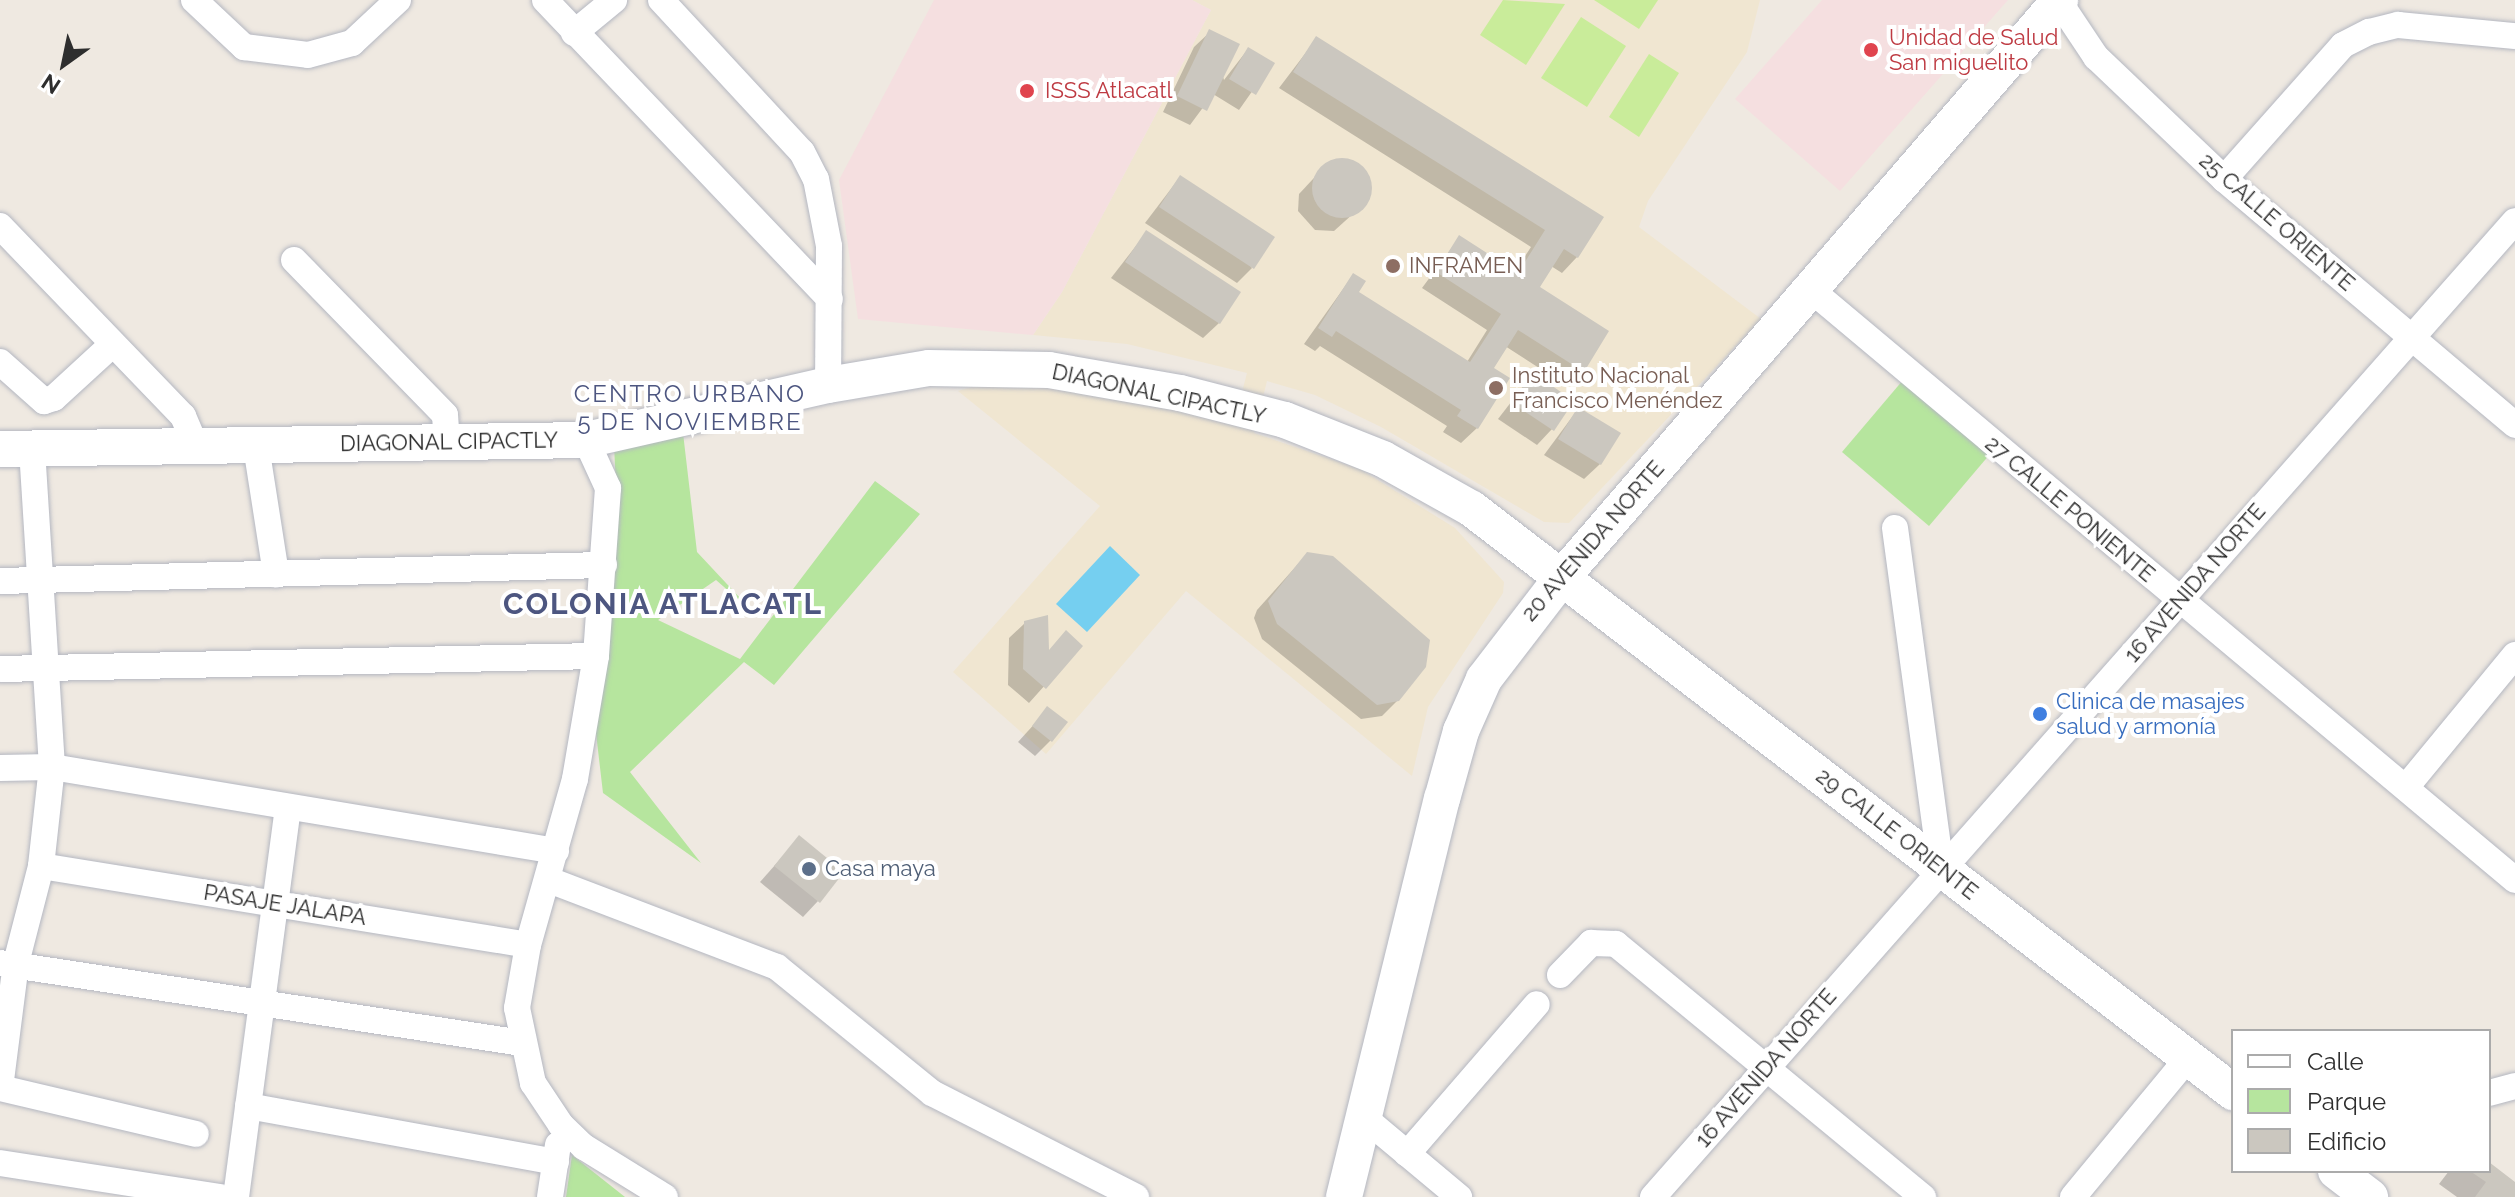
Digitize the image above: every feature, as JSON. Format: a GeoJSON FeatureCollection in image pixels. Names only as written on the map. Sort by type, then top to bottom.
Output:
{"type":"FeatureCollection","features":[{"type":"Feature","properties":{"kind":"street"},"geometry":{"type":"LineString","coordinates":[[194,0],[244,47],[308,55],[352,43],[398,0]]}},
{"type":"Feature","properties":{"kind":"street"},"geometry":{"type":"LineString","coordinates":[[545,0],[830,299]]}},
{"type":"Feature","properties":{"kind":"street"},"geometry":{"type":"LineString","coordinates":[[574,33],[614,0]]}},
{"type":"Feature","properties":{"kind":"street"},"geometry":{"type":"LineString","coordinates":[[661,0],[802,152],[826,210],[830,299],[828,385]]}},
{"type":"Feature","properties":{"kind":"street","name":"25 CALLE ORIENTE"},"geometry":{"type":"LineString","coordinates":[[2059,0],[2096,57],[2224,179],[2515,425]]}},
{"type":"Feature","properties":{"kind":"street","name":"20 AVENIDA NORTE"},"geometry":{"type":"LineString","coordinates":[[1344,1197],[1361,1115],[1461,731],[1484,679],[1563,576],[2059,0]]}},
{"type":"Feature","properties":{"kind":"street"},"geometry":{"type":"LineString","coordinates":[[2224,179],[2343,45],[2356,38],[2398,25],[2515,36]]}},
{"type":"Feature","properties":{"kind":"street","name":"16 AVENIDA NORTE"},"geometry":{"type":"LineString","coordinates":[[1653,1197],[2515,221]]}},
{"type":"Feature","properties":{"kind":"street"},"geometry":{"type":"LineString","coordinates":[[0,226],[183,416],[196,447]]}},
{"type":"Feature","properties":{"kind":"street"},"geometry":{"type":"LineString","coordinates":[[294,260],[445,415],[447,442]]}},
{"type":"Feature","properties":{"kind":"street","name":"27 CALLE PONIENTE"},"geometry":{"type":"LineString","coordinates":[[1810,289],[2179,601],[2407,786],[2515,880]]}},
{"type":"Feature","properties":{"kind":"street"},"geometry":{"type":"LineString","coordinates":[[0,362],[44,401],[54,398],[113,344]]}},
{"type":"Feature","properties":{"kind":"street","name":"DIAGONAL CIPACTLY"},"geometry":{"type":"LineString","coordinates":[[16,450],[586,440],[828,385],[929,368],[1049,370],[1180,393],[1285,420],[1383,459],[1472,509],[1563,576]]}},
{"type":"Feature","properties":{"kind":"street"},"geometry":{"type":"LineString","coordinates":[[586,440],[608,488],[596,656],[575,779],[549,880],[528,945],[517,1008],[522,1043],[533,1083],[561,1125],[584,1147],[665,1197]]}},
{"type":"Feature","properties":{"kind":"street"},"geometry":{"type":"LineString","coordinates":[[256,446],[276,574]]}},
{"type":"Feature","properties":{"kind":"street"},"geometry":{"type":"LineString","coordinates":[[16,450],[43,580],[52,767],[41,866],[8,963],[0,1088],[196,1134]]}},
{"type":"Feature","properties":{"kind":"street"},"geometry":{"type":"LineString","coordinates":[[1895,528],[1941,868]]}},
{"type":"Feature","properties":{"kind":"street"},"geometry":{"type":"LineString","coordinates":[[0,581],[604,565]]}},
{"type":"Feature","properties":{"kind":"street","name":"29 CALLE ORIENTE"},"geometry":{"type":"LineString","coordinates":[[1563,576],[2231,1090]]}},
{"type":"Feature","properties":{"kind":"street"},"geometry":{"type":"LineString","coordinates":[[2407,786],[2515,655]]}},
{"type":"Feature","properties":{"kind":"street"},"geometry":{"type":"LineString","coordinates":[[0,669],[596,656]]}},
{"type":"Feature","properties":{"kind":"street"},"geometry":{"type":"LineString","coordinates":[[0,768],[52,767],[288,809],[556,851]]}},
{"type":"Feature","properties":{"kind":"street"},"geometry":{"type":"LineString","coordinates":[[236,1197],[288,809]]}},
{"type":"Feature","properties":{"kind":"street","name":"PASAJE JALAPA"},"geometry":{"type":"LineString","coordinates":[[41,866],[528,945]]}},
{"type":"Feature","properties":{"kind":"street"},"geometry":{"type":"LineString","coordinates":[[549,880],[777,967],[932,1093],[1136,1197]]}},
{"type":"Feature","properties":{"kind":"street"},"geometry":{"type":"LineString","coordinates":[[1560,975],[1599,940],[1627,953],[1923,1197]]}},
{"type":"Feature","properties":{"kind":"street"},"geometry":{"type":"LineString","coordinates":[[8,963],[262,1000],[522,1043]]}},
{"type":"Feature","properties":{"kind":"street"},"geometry":{"type":"LineString","coordinates":[[1407,1154],[1537,1004]]}},
{"type":"Feature","properties":{"kind":"street"},"geometry":{"type":"LineString","coordinates":[[2073,1197],[2188,1058]]}},
{"type":"Feature","properties":{"kind":"street"},"geometry":{"type":"LineString","coordinates":[[2491,1092],[2515,1086]]}},
{"type":"Feature","properties":{"kind":"street"},"geometry":{"type":"LineString","coordinates":[[248,1106],[556,1162]]}},
{"type":"Feature","properties":{"kind":"street"},"geometry":{"type":"LineString","coordinates":[[1361,1115],[1459,1197]]}},
{"type":"Feature","properties":{"kind":"street"},"geometry":{"type":"LineString","coordinates":[[550,1197],[561,1125]]}},
{"type":"Feature","properties":{"kind":"street"},"geometry":{"type":"LineString","coordinates":[[0,1163],[220,1197]]}},
{"type":"Feature","properties":{"kind":"street"},"geometry":{"type":"LineString","coordinates":[[2339,1173],[2370,1197]]}},
{"type":"Feature","properties":{"kind":"street"},"geometry":{"type":"LineString","coordinates":[[2378,1173],[2380,1197]]}},
{"type":"Feature","properties":{"kind":"shaded area","name":"ISSS Atlacatl"},"geometry":{"type":"Polygon","coordinates":[[[934,0],[1192,0],[1211,10],[1062,292],[1033,335],[858,319],[839,180],[934,0]]]}},
{"type":"Feature","properties":{"kind":"shaded area","name":"Instituto Nacional Francisco Menéndez"},"geometry":{"type":"Polygon","coordinates":[[[1192,0],[1760,0],[1747,52],[1648,201],[1639,227],[1761,319],[1569,523],[1544,522],[1381,427],[1315,395],[1267,381],[1254,433],[1360,469],[1455,528],[1504,582],[1503,593],[1428,707],[1412,776],[1186,591],[1046,754],[953,672],[1100,506],[958,391],[975,386],[1054,385],[1234,422],[1247,373],[1127,344],[1033,335],[1062,292],[1211,10],[1192,0]]]}},
{"type":"Feature","properties":{"kind":"shaded area","name":"Unidad de Salud San miguelito"},"geometry":{"type":"Polygon","coordinates":[[[1822,0],[2008,0],[1840,191],[1735,99],[1822,0]]]}},
{"type":"Feature","properties":{"kind":"green space"},"geometry":{"type":"Polygon","coordinates":[[[1503,0],[1565,4],[1526,65],[1480,35],[1503,0]]]}},
{"type":"Feature","properties":{"kind":"green space"},"geometry":{"type":"Polygon","coordinates":[[[1594,0],[1658,0],[1639,29],[1594,0]]]}},
{"type":"Feature","properties":{"kind":"green space"},"geometry":{"type":"Polygon","coordinates":[[[1581,17],[1626,46],[1587,107],[1541,78],[1581,17]]]}},
{"type":"Feature","properties":{"kind":"green space"},"geometry":{"type":"Polygon","coordinates":[[[1649,54],[1679,73],[1639,137],[1609,117],[1649,54]]]}},
{"type":"Feature","properties":{"kind":"green space"},"geometry":{"type":"Polygon","coordinates":[[[1909,373],[1996,447],[1929,526],[1842,452],[1909,373]]]}},
{"type":"Feature","properties":{"kind":"green space"},"geometry":{"type":"Polygon","coordinates":[[[683,433],[697,552],[755,614],[716,580],[658,620],[740,659],[875,481],[920,514],[774,685],[744,662],[630,772],[701,863],[603,793],[592,699],[616,488],[614,445],[683,433]]]}},
{"type":"Feature","properties":{"kind":"green space"},"geometry":{"type":"Polygon","coordinates":[[[572,1155],[625,1197],[566,1197],[572,1155]]]}},
{"type":"Feature","properties":{"kind":"water"},"geometry":{"type":"Polygon","coordinates":[[[1110,546],[1140,575],[1087,632],[1056,604],[1110,546]]]}},
{"type":"Feature","properties":{"kind":"building"},"geometry":{"type":"Polygon","coordinates":[[[1209,29],[1240,44],[1207,111],[1177,96],[1209,29]]]}},
{"type":"Feature","properties":{"kind":"building"},"geometry":{"type":"Polygon","coordinates":[[[1316,36],[1604,217],[1578,258],[1564,249],[1540,287],[1609,331],[1584,372],[1518,330],[1494,368],[1510,378],[1478,429],[1457,416],[1461,410],[1336,331],[1332,337],[1318,328],[1353,273],[1366,281],[1359,292],[1470,362],[1501,314],[1436,272],[1459,235],[1518,273],[1545,230],[1293,72],[1316,36]]]}},
{"type":"Feature","properties":{"kind":"building"},"geometry":{"type":"Polygon","coordinates":[[[1248,47],[1275,63],[1256,95],[1229,79],[1248,47]]]}},
{"type":"Feature","properties":{"kind":"building"},"geometry":{"type":"Polygon","coordinates":[[[1342,158],[1353,160],[1363,167],[1370,177],[1370,199],[1363,209],[1353,216],[1342,218],[1331,216],[1321,209],[1314,199],[1312,188],[1314,177],[1321,167],[1331,160],[1342,158]]]}},
{"type":"Feature","properties":{"kind":"building"},"geometry":{"type":"Polygon","coordinates":[[[1180,175],[1275,237],[1254,269],[1159,207],[1180,175]]]}},
{"type":"Feature","properties":{"kind":"building"},"geometry":{"type":"Polygon","coordinates":[[[1146,230],[1241,292],[1220,324],[1125,262],[1146,230]]]}},
{"type":"Feature","properties":{"kind":"building"},"geometry":{"type":"Polygon","coordinates":[[[1532,372],[1574,401],[1554,431],[1512,403],[1532,372]]]}},
{"type":"Feature","properties":{"kind":"building"},"geometry":{"type":"Polygon","coordinates":[[[1578,407],[1621,433],[1601,465],[1558,439],[1578,407]]]}},
{"type":"Feature","properties":{"kind":"building"},"geometry":{"type":"Polygon","coordinates":[[[1307,552],[1333,556],[1430,640],[1426,667],[1399,701],[1377,705],[1277,624],[1268,601],[1307,552]]]}},
{"type":"Feature","properties":{"kind":"building"},"geometry":{"type":"Polygon","coordinates":[[[1048,615],[1049,650],[1066,630],[1083,646],[1046,689],[1023,669],[1024,621],[1048,615]]]}},
{"type":"Feature","properties":{"kind":"building"},"geometry":{"type":"Polygon","coordinates":[[[1047,706],[1068,722],[1052,742],[1032,726],[1047,706]]]}},
{"type":"Feature","properties":{"kind":"building","name":"Casa maya"},"geometry":{"type":"Polygon","coordinates":[[[799,835],[844,872],[820,903],[774,866],[799,835]]]}},
{"type":"Feature","properties":{"kind":"building"},"geometry":{"type":"Polygon","coordinates":[[[2491,1164],[2515,1182],[2515,1197],[2475,1197],[2486,1182],[2473,1173],[2491,1173],[2491,1164]]]}},
{"type":"Feature","properties":{"kind":"place","name":"Unidad de Salud San miguelito"},"geometry":{"type":"Point","coordinates":[1871,50]}},
{"type":"Feature","properties":{"kind":"place","name":"ISSS Atlacatl"},"geometry":{"type":"Point","coordinates":[1027,91]}},
{"type":"Feature","properties":{"kind":"place","name":"INFRAMEN"},"geometry":{"type":"Point","coordinates":[1393,266]}},
{"type":"Feature","properties":{"kind":"place","name":"Instituto Nacional Francisco Menéndez"},"geometry":{"type":"Point","coordinates":[1496,388]}},
{"type":"Feature","properties":{"kind":"place","name":"Clinica de masajes salud y armonía"},"geometry":{"type":"Point","coordinates":[2040,714]}},
{"type":"Feature","properties":{"kind":"place","name":"Casa maya"},"geometry":{"type":"Point","coordinates":[809,869]}},
{"type":"Feature","properties":{"kind":"district","name":"CENTRO URBANO 5 DE NOVIEMBRE"},"geometry":{"type":"Point","coordinates":[690,408]}},
{"type":"Feature","properties":{"kind":"district","name":"COLONIA ATLACATL"},"geometry":{"type":"Point","coordinates":[663,604]}}]}
